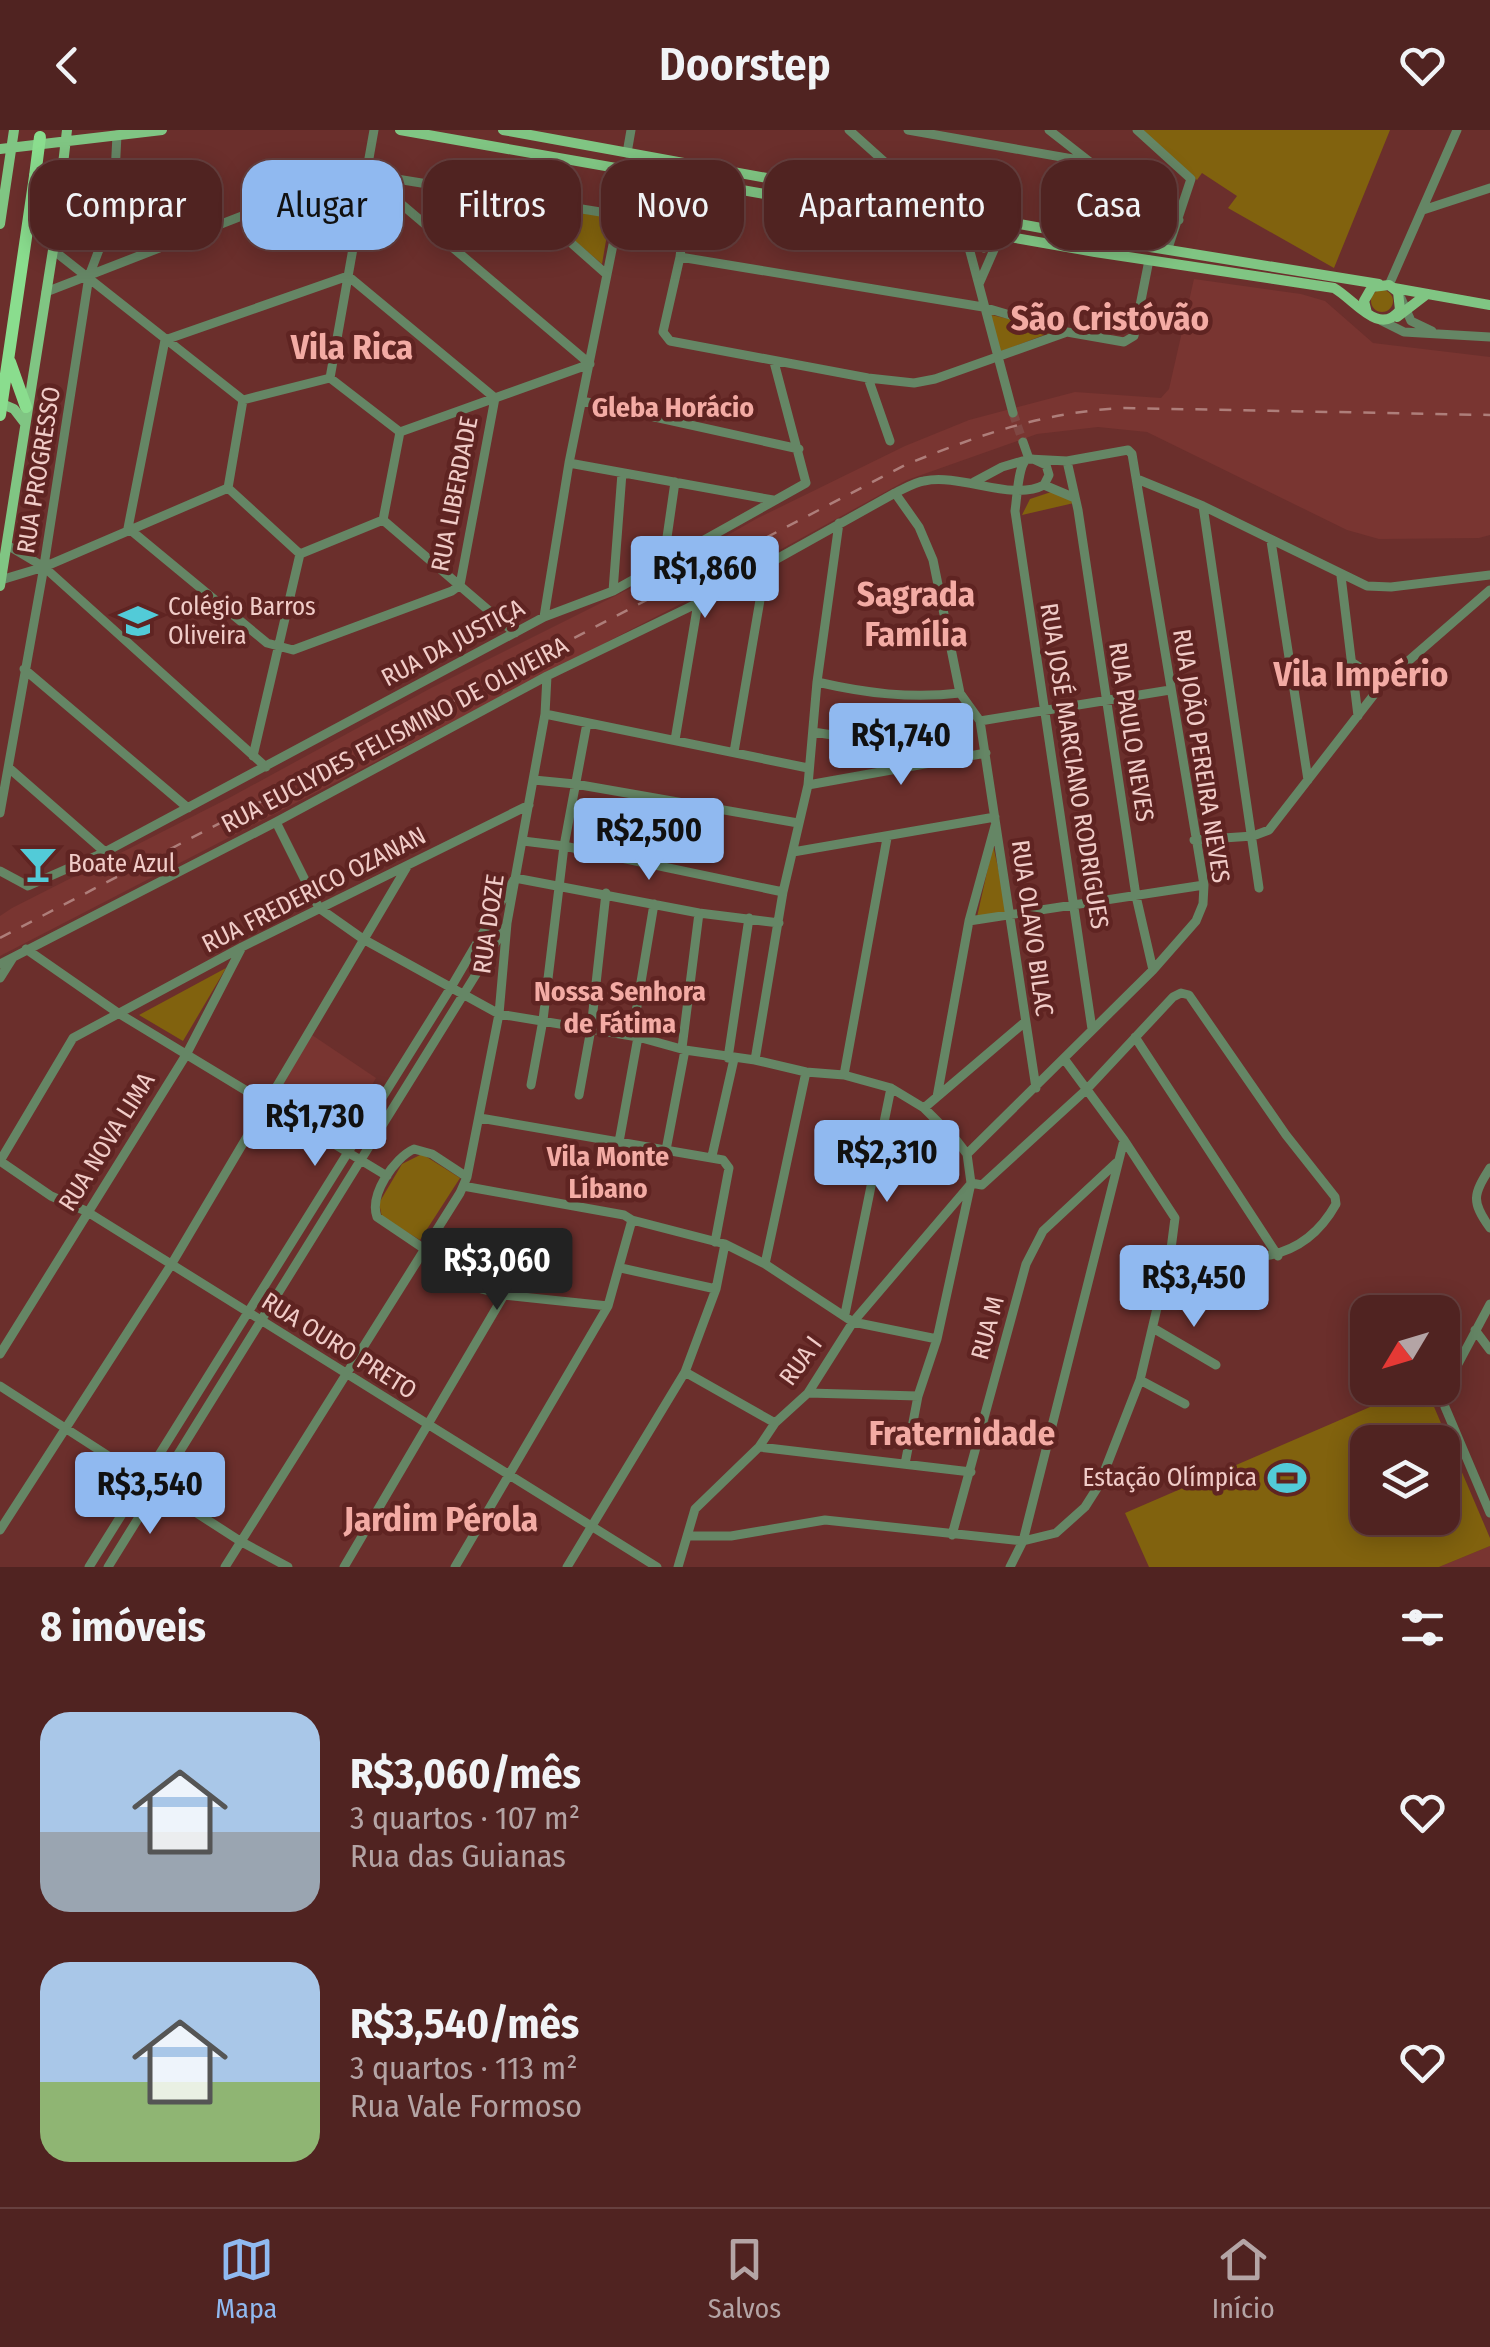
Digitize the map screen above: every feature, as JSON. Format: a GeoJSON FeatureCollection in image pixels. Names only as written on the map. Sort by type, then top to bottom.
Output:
{"type":"FeatureCollection","features":[{"type":"Feature","properties":{"kind":"highway"},"geometry":{"type":"LineString","coordinates":[[1,407],[4,362],[41,130]]}},
{"type":"Feature","properties":{"kind":"highway"},"geometry":{"type":"LineString","coordinates":[[4,362],[26,407]]}},
{"type":"Feature","properties":{"kind":"main road"},"geometry":{"type":"LineString","coordinates":[[0,132],[15,130]]}},
{"type":"Feature","properties":{"kind":"main road"},"geometry":{"type":"LineString","coordinates":[[0,224],[6,148],[15,130]]}},
{"type":"Feature","properties":{"kind":"main road"},"geometry":{"type":"LineString","coordinates":[[6,148],[66,136],[162,130]]}},
{"type":"Feature","properties":{"kind":"main road"},"geometry":{"type":"LineString","coordinates":[[400,130],[601,164]]}},
{"type":"Feature","properties":{"kind":"main road"},"geometry":{"type":"LineString","coordinates":[[503,130],[764,177]]}},
{"type":"Feature","properties":{"kind":"main road"},"geometry":{"type":"LineString","coordinates":[[1021,243],[1334,288],[1367,313],[1387,320],[1427,294]]}},
{"type":"Feature","properties":{"kind":"main road"},"geometry":{"type":"LineString","coordinates":[[1,583],[53,250]]}},
{"type":"Feature","properties":{"kind":"main road"},"geometry":{"type":"LineString","coordinates":[[1177,250],[1490,305]]}},
{"type":"Feature","properties":{"kind":"main road"},"geometry":{"type":"LineString","coordinates":[[1367,313],[1366,293],[1391,288]]}},
{"type":"Feature","properties":{"kind":"main road"},"geometry":{"type":"LineString","coordinates":[[1387,320],[1400,310],[1391,288]]}},
{"type":"Feature","properties":{"kind":"main road"},"geometry":{"type":"LineString","coordinates":[[1,407],[14,410],[24,422]]}},
{"type":"Feature","properties":{"kind":"main road"},"geometry":{"type":"LineString","coordinates":[[0,520],[12,512]]}},
{"type":"Feature","properties":{"kind":"street"},"geometry":{"type":"LineString","coordinates":[[369,160],[374,130]]}},
{"type":"Feature","properties":{"kind":"street"},"geometry":{"type":"LineString","coordinates":[[627,152],[631,130]]}},
{"type":"Feature","properties":{"kind":"street"},"geometry":{"type":"LineString","coordinates":[[849,130],[882,160]]}},
{"type":"Feature","properties":{"kind":"street"},"geometry":{"type":"LineString","coordinates":[[908,130],[1079,160]]}},
{"type":"Feature","properties":{"kind":"street"},"geometry":{"type":"LineString","coordinates":[[1049,130],[1087,160]]}},
{"type":"Feature","properties":{"kind":"street"},"geometry":{"type":"LineString","coordinates":[[1136,130],[1192,179],[1177,225]]}},
{"type":"Feature","properties":{"kind":"street"},"geometry":{"type":"LineString","coordinates":[[1434,332],[1414,323],[1391,288],[1457,130]]}},
{"type":"Feature","properties":{"kind":"street","name":"RUA PROGRESSO"},"geometry":{"type":"LineString","coordinates":[[0,813],[44,568],[89,276],[113,213],[117,134]]}},
{"type":"Feature","properties":{"kind":"street"},"geometry":{"type":"LineString","coordinates":[[1422,210],[1490,188]]}},
{"type":"Feature","properties":{"kind":"street"},"geometry":{"type":"LineString","coordinates":[[403,205],[590,364]]}},
{"type":"Feature","properties":{"kind":"street"},"geometry":{"type":"LineString","coordinates":[[46,292],[242,216]]}},
{"type":"Feature","properties":{"kind":"street"},"geometry":{"type":"LineString","coordinates":[[53,250],[243,400]]}},
{"type":"Feature","properties":{"kind":"street"},"geometry":{"type":"LineString","coordinates":[[330,378],[353,250]]}},
{"type":"Feature","properties":{"kind":"street"},"geometry":{"type":"LineString","coordinates":[[579,250],[605,273]]}},
{"type":"Feature","properties":{"kind":"street","name":"RUA DA JUSTIÇA"},"geometry":{"type":"LineString","coordinates":[[0,872],[28,886],[105,852],[544,617],[610,250]]}},
{"type":"Feature","properties":{"kind":"street"},"geometry":{"type":"LineString","coordinates":[[681,250],[663,332],[670,341],[774,362],[914,383],[1068,332]]}},
{"type":"Feature","properties":{"kind":"street"},"geometry":{"type":"LineString","coordinates":[[969,250],[1013,413]]}},
{"type":"Feature","properties":{"kind":"street"},"geometry":{"type":"LineString","coordinates":[[978,284],[993,250]]}},
{"type":"Feature","properties":{"kind":"street"},"geometry":{"type":"LineString","coordinates":[[680,257],[983,307],[1068,332],[1130,340],[1149,260]]}},
{"type":"Feature","properties":{"kind":"street"},"geometry":{"type":"LineString","coordinates":[[165,340],[348,276]]}},
{"type":"Feature","properties":{"kind":"street","name":"RUA LIBERDADE"},"geometry":{"type":"LineString","coordinates":[[279,646],[292,650],[460,585],[494,398],[348,276]]}},
{"type":"Feature","properties":{"kind":"street"},"geometry":{"type":"LineString","coordinates":[[1387,320],[1404,332],[1490,337]]}},
{"type":"Feature","properties":{"kind":"street"},"geometry":{"type":"LineString","coordinates":[[128,528],[165,340]]}},
{"type":"Feature","properties":{"kind":"street"},"geometry":{"type":"LineString","coordinates":[[544,617],[613,591],[664,565],[806,483],[774,362]]}},
{"type":"Feature","properties":{"kind":"street"},"geometry":{"type":"LineString","coordinates":[[400,432],[590,364]]}},
{"type":"Feature","properties":{"kind":"street"},"geometry":{"type":"LineString","coordinates":[[243,400],[330,378]]}},
{"type":"Feature","properties":{"kind":"street"},"geometry":{"type":"LineString","coordinates":[[330,378],[400,432]]}},
{"type":"Feature","properties":{"kind":"street"},"geometry":{"type":"LineString","coordinates":[[868,378],[890,441]]}},
{"type":"Feature","properties":{"kind":"street"},"geometry":{"type":"LineString","coordinates":[[228,488],[243,400]]}},
{"type":"Feature","properties":{"kind":"street"},"geometry":{"type":"LineString","coordinates":[[582,401],[799,449]]}},
{"type":"Feature","properties":{"kind":"street"},"geometry":{"type":"LineString","coordinates":[[383,520],[400,432]]}},
{"type":"Feature","properties":{"kind":"street"},"geometry":{"type":"LineString","coordinates":[[1024,442],[1029,460]]}},
{"type":"Feature","properties":{"kind":"street","name":"RUA JOÃO PEREIRA NEVES"},"geometry":{"type":"LineString","coordinates":[[968,1154],[1153,970],[1196,920],[1203,904],[1204,885],[1138,479],[1130,451],[1067,461]]}},
{"type":"Feature","properties":{"kind":"street"},"geometry":{"type":"LineString","coordinates":[[1029,460],[1046,465],[1046,482]]}},
{"type":"Feature","properties":{"kind":"street"},"geometry":{"type":"LineString","coordinates":[[1025,489],[1018,477],[1019,468],[1029,460],[1067,461]]}},
{"type":"Feature","properties":{"kind":"street","name":"RUA EUCLYDES FELISMINO DE OLIVEIRA"},"geometry":{"type":"LineString","coordinates":[[974,482],[1002,467],[1029,460]]}},
{"type":"Feature","properties":{"kind":"street"},"geometry":{"type":"LineString","coordinates":[[991,487],[1016,506],[1025,489],[1046,482],[1067,461]]}},
{"type":"Feature","properties":{"kind":"street","name":"RUA PAULO NEVES"},"geometry":{"type":"LineString","coordinates":[[1067,461],[1136,896],[1153,970]]}},
{"type":"Feature","properties":{"kind":"street"},"geometry":{"type":"LineString","coordinates":[[569,463],[774,500]]}},
{"type":"Feature","properties":{"kind":"street"},"geometry":{"type":"LineString","coordinates":[[613,591],[622,473]]}},
{"type":"Feature","properties":{"kind":"street"},"geometry":{"type":"LineString","coordinates":[[1138,479],[1203,506],[1367,586],[1391,587],[1490,575]]}},
{"type":"Feature","properties":{"kind":"street","name":"RUA EUCLYDES FELISMINO DE OLIVEIRA"},"geometry":{"type":"LineString","coordinates":[[0,964],[547,676],[698,603],[894,493],[925,480],[1025,489]]}},
{"type":"Feature","properties":{"kind":"street"},"geometry":{"type":"LineString","coordinates":[[664,565],[676,482]]}},
{"type":"Feature","properties":{"kind":"street"},"geometry":{"type":"LineString","coordinates":[[1046,482],[1075,498]]}},
{"type":"Feature","properties":{"kind":"street"},"geometry":{"type":"LineString","coordinates":[[1,583],[228,488]]}},
{"type":"Feature","properties":{"kind":"street"},"geometry":{"type":"LineString","coordinates":[[228,488],[300,554]]}},
{"type":"Feature","properties":{"kind":"street","name":"RUA OLAVO BILAC"},"geometry":{"type":"LineString","coordinates":[[894,493],[919,527],[933,560],[960,694],[980,722],[1036,1088]]}},
{"type":"Feature","properties":{"kind":"street","name":"RUA JOSÉ MARCIANO RODRIGUES"},"geometry":{"type":"LineString","coordinates":[[1016,506],[1092,1030]]}},
{"type":"Feature","properties":{"kind":"street"},"geometry":{"type":"LineString","coordinates":[[1203,506],[1259,888]]}},
{"type":"Feature","properties":{"kind":"street"},"geometry":{"type":"LineString","coordinates":[[383,520],[515,632]]}},
{"type":"Feature","properties":{"kind":"street"},"geometry":{"type":"LineString","coordinates":[[300,554],[383,520]]}},
{"type":"Feature","properties":{"kind":"street"},"geometry":{"type":"LineString","coordinates":[[754,1060],[783,892],[808,786],[817,682],[840,522]]}},
{"type":"Feature","properties":{"kind":"street"},"geometry":{"type":"LineString","coordinates":[[128,528],[267,643],[279,646]]}},
{"type":"Feature","properties":{"kind":"street"},"geometry":{"type":"LineString","coordinates":[[1271,541],[1308,780]]}},
{"type":"Feature","properties":{"kind":"street"},"geometry":{"type":"LineString","coordinates":[[7,546],[44,568],[266,767]]}},
{"type":"Feature","properties":{"kind":"street"},"geometry":{"type":"LineString","coordinates":[[253,756],[300,554]]}},
{"type":"Feature","properties":{"kind":"street"},"geometry":{"type":"LineString","coordinates":[[734,752],[766,565]]}},
{"type":"Feature","properties":{"kind":"street"},"geometry":{"type":"LineString","coordinates":[[1342,576],[1358,716]]}},
{"type":"Feature","properties":{"kind":"street"},"geometry":{"type":"LineString","coordinates":[[1194,840],[1253,836],[1270,830],[1383,683],[1490,590]]}},
{"type":"Feature","properties":{"kind":"street"},"geometry":{"type":"LineString","coordinates":[[676,740],[698,603]]}},
{"type":"Feature","properties":{"kind":"street"},"geometry":{"type":"LineString","coordinates":[[1353,663],[1383,683]]}},
{"type":"Feature","properties":{"kind":"street"},"geometry":{"type":"LineString","coordinates":[[24,669],[188,808]]}},
{"type":"Feature","properties":{"kind":"street","name":"RUA DOZE"},"geometry":{"type":"LineString","coordinates":[[224,1567],[465,1181],[499,1014],[507,923],[545,714],[547,676]]}},
{"type":"Feature","properties":{"kind":"street"},"geometry":{"type":"LineString","coordinates":[[817,682],[867,693],[932,697],[960,694]]}},
{"type":"Feature","properties":{"kind":"street"},"geometry":{"type":"LineString","coordinates":[[980,722],[1170,690]]}},
{"type":"Feature","properties":{"kind":"street"},"geometry":{"type":"LineString","coordinates":[[545,714],[808,768]]}},
{"type":"Feature","properties":{"kind":"street"},"geometry":{"type":"LineString","coordinates":[[531,1085],[564,846],[587,724]]}},
{"type":"Feature","properties":{"kind":"street"},"geometry":{"type":"LineString","coordinates":[[813,732],[971,756]]}},
{"type":"Feature","properties":{"kind":"street"},"geometry":{"type":"LineString","coordinates":[[808,786],[986,752]]}},
{"type":"Feature","properties":{"kind":"street"},"geometry":{"type":"LineString","coordinates":[[9,768],[105,852]]}},
{"type":"Feature","properties":{"kind":"street"},"geometry":{"type":"LineString","coordinates":[[534,780],[798,823]]}},
{"type":"Feature","properties":{"kind":"street","name":"RUA FREDERICO OZANAN"},"geometry":{"type":"LineString","coordinates":[[0,1161],[73,1038],[242,947],[529,806]]}},
{"type":"Feature","properties":{"kind":"street"},"geometry":{"type":"LineString","coordinates":[[793,852],[996,820],[969,921],[937,1097]]}},
{"type":"Feature","properties":{"kind":"street"},"geometry":{"type":"LineString","coordinates":[[276,822],[320,908],[363,939],[499,1014],[635,1037],[731,1059],[844,1075],[891,1088],[924,1108],[968,1154],[971,1183],[905,1464]]}},
{"type":"Feature","properties":{"kind":"street"},"geometry":{"type":"LineString","coordinates":[[844,1075],[888,838]]}},
{"type":"Feature","properties":{"kind":"street"},"geometry":{"type":"LineString","coordinates":[[522,841],[564,846],[783,892]]}},
{"type":"Feature","properties":{"kind":"street"},"geometry":{"type":"LineString","coordinates":[[0,1530],[268,1106],[408,865]]}},
{"type":"Feature","properties":{"kind":"street"},"geometry":{"type":"LineString","coordinates":[[89,1567],[450,989],[515,878],[779,923]]}},
{"type":"Feature","properties":{"kind":"street"},"geometry":{"type":"LineString","coordinates":[[969,921],[1204,885]]}},
{"type":"Feature","properties":{"kind":"street"},"geometry":{"type":"LineString","coordinates":[[579,1096],[591,1029],[606,894]]}},
{"type":"Feature","properties":{"kind":"street"},"geometry":{"type":"LineString","coordinates":[[619,1142],[654,904]]}},
{"type":"Feature","properties":{"kind":"street"},"geometry":{"type":"LineString","coordinates":[[666,1150],[699,912]]}},
{"type":"Feature","properties":{"kind":"street"},"geometry":{"type":"LineString","coordinates":[[712,1156],[731,1059],[749,918]]}},
{"type":"Feature","properties":{"kind":"street"},"geometry":{"type":"LineString","coordinates":[[108,1567],[507,923]]}},
{"type":"Feature","properties":{"kind":"street","name":"RUA NOVA LIMA"},"geometry":{"type":"LineString","coordinates":[[0,1354],[186,1056],[242,947]]}},
{"type":"Feature","properties":{"kind":"street"},"geometry":{"type":"LineString","coordinates":[[26,949],[186,1056],[388,1176]]}},
{"type":"Feature","properties":{"kind":"street"},"geometry":{"type":"LineString","coordinates":[[0,978],[12,957]]}},
{"type":"Feature","properties":{"kind":"street"},"geometry":{"type":"LineString","coordinates":[[1087,1088],[1181,993],[1194,1000],[1286,1136],[1335,1197],[1336,1204],[1311,1235],[1278,1256],[1222,1257],[1171,1249]]}},
{"type":"Feature","properties":{"kind":"street"},"geometry":{"type":"LineString","coordinates":[[924,1108],[1025,1022]]}},
{"type":"Feature","properties":{"kind":"street"},"geometry":{"type":"LineString","coordinates":[[1135,1037],[1278,1256]]}},
{"type":"Feature","properties":{"kind":"street"},"geometry":{"type":"LineString","coordinates":[[688,1536],[731,1536],[825,1520],[1023,1540],[1056,1533],[1084,1507],[1099,1484],[1140,1380],[1175,1218],[1065,1060]]}},
{"type":"Feature","properties":{"kind":"street"},"geometry":{"type":"LineString","coordinates":[[766,1264],[806,1072]]}},
{"type":"Feature","properties":{"kind":"street"},"geometry":{"type":"LineString","coordinates":[[849,1318],[891,1088]]}},
{"type":"Feature","properties":{"kind":"street","name":"RUA I"},"geometry":{"type":"LineString","coordinates":[[678,1567],[695,1509],[808,1393],[849,1318],[971,1183],[982,1185],[1087,1088]]}},
{"type":"Feature","properties":{"kind":"street"},"geometry":{"type":"LineString","coordinates":[[480,1118],[712,1156],[728,1163],[716,1288],[684,1372],[567,1567]]}},
{"type":"Feature","properties":{"kind":"street"},"geometry":{"type":"LineString","coordinates":[[1010,1567],[1023,1540],[1124,1140]]}},
{"type":"Feature","properties":{"kind":"street"},"geometry":{"type":"LineString","coordinates":[[424,1248],[377,1217],[375,1203],[401,1158],[414,1149],[432,1154],[465,1181],[624,1215],[720,1243],[766,1264],[849,1318],[937,1339]]}},
{"type":"Feature","properties":{"kind":"street","name":"RUA OURO PRETO"},"geometry":{"type":"LineString","coordinates":[[0,1161],[657,1567]]}},
{"type":"Feature","properties":{"kind":"street","name":"RUA M"},"geometry":{"type":"LineString","coordinates":[[952,1534],[1026,1264],[1043,1231],[1116,1162]]}},
{"type":"Feature","properties":{"kind":"street"},"geometry":{"type":"LineString","coordinates":[[1489,1169],[1475,1201],[1490,1228]]}},
{"type":"Feature","properties":{"kind":"street"},"geometry":{"type":"LineString","coordinates":[[455,1567],[608,1306],[632,1220]]}},
{"type":"Feature","properties":{"kind":"street"},"geometry":{"type":"LineString","coordinates":[[431,1236],[470,1286],[504,1294],[608,1306]]}},
{"type":"Feature","properties":{"kind":"street"},"geometry":{"type":"LineString","coordinates":[[621,1268],[716,1288]]}},
{"type":"Feature","properties":{"kind":"street"},"geometry":{"type":"LineString","coordinates":[[344,1567],[504,1294]]}},
{"type":"Feature","properties":{"kind":"street"},"geometry":{"type":"LineString","coordinates":[[1490,1304],[1442,1394],[1444,1407],[1490,1513]]}},
{"type":"Feature","properties":{"kind":"street"},"geometry":{"type":"LineString","coordinates":[[1153,1328],[1216,1365]]}},
{"type":"Feature","properties":{"kind":"street"},"geometry":{"type":"LineString","coordinates":[[1475,1330],[1490,1350]]}},
{"type":"Feature","properties":{"kind":"street"},"geometry":{"type":"LineString","coordinates":[[684,1372],[775,1423]]}},
{"type":"Feature","properties":{"kind":"street"},"geometry":{"type":"LineString","coordinates":[[1140,1380],[1185,1404]]}},
{"type":"Feature","properties":{"kind":"street"},"geometry":{"type":"LineString","coordinates":[[0,1386],[240,1541],[288,1567]]}},
{"type":"Feature","properties":{"kind":"street"},"geometry":{"type":"LineString","coordinates":[[808,1393],[918,1396]]}},
{"type":"Feature","properties":{"kind":"street"},"geometry":{"type":"LineString","coordinates":[[759,1447],[971,1472]]}},
{"type":"Feature","properties":{"kind":"shaded area"},"geometry":{"type":"Polygon","coordinates":[[[1140,130],[1390,130],[1334,268],[1228,208],[1237,196],[1202,173],[1197,180],[1140,130]]]}},
{"type":"Feature","properties":{"kind":"shaded area"},"geometry":{"type":"Polygon","coordinates":[[[581,212],[601,215],[602,264],[581,246],[581,212]]]}},
{"type":"Feature","properties":{"kind":"shaded area"},"geometry":{"type":"Polygon","coordinates":[[[1194,279],[1325,301],[1373,343],[1490,357],[1490,535],[1379,539],[1347,530],[1147,432],[1098,427],[1037,434],[907,480],[694,597],[0,956],[0,916],[12,908],[229,798],[431,688],[661,573],[756,519],[905,446],[969,420],[1075,392],[1161,398],[1169,389],[1194,279]]]}},
{"type":"Feature","properties":{"kind":"shaded area"},"geometry":{"type":"Polygon","coordinates":[[[1382,290],[1390,293],[1390,309],[1382,312],[1374,309],[1371,301],[1374,293],[1382,290]]]}},
{"type":"Feature","properties":{"kind":"shaded area"},"geometry":{"type":"Polygon","coordinates":[[[987,314],[1057,330],[1000,352],[987,314]]]}},
{"type":"Feature","properties":{"kind":"shaded area"},"geometry":{"type":"Polygon","coordinates":[[[1051,492],[1074,503],[1022,515],[1030,499],[1051,492]]]}},
{"type":"Feature","properties":{"kind":"shaded area"},"geometry":{"type":"Polygon","coordinates":[[[993,845],[1008,913],[977,917],[993,845]]]}},
{"type":"Feature","properties":{"kind":"shaded area"},"geometry":{"type":"Polygon","coordinates":[[[226,968],[183,1041],[139,1015],[226,968]]]}},
{"type":"Feature","properties":{"kind":"shaded area"},"geometry":{"type":"Polygon","coordinates":[[[309,1033],[376,1078],[341,1138],[274,1096],[309,1033]]]}},
{"type":"Feature","properties":{"kind":"shaded area"},"geometry":{"type":"Polygon","coordinates":[[[422,1154],[460,1178],[420,1240],[382,1217],[379,1203],[402,1164],[422,1154]]]}},
{"type":"Feature","properties":{"kind":"shaded area","name":"Estação Olímpica"},"geometry":{"type":"Polygon","coordinates":[[[1375,1405],[1433,1405],[1442,1425],[1350,1425],[1350,1535],[1460,1535],[1460,1468],[1490,1538],[1490,1546],[1439,1567],[1149,1567],[1125,1513],[1375,1405]]]}},
{"type":"Feature","properties":{"kind":"shaded area"},"geometry":{"type":"Polygon","coordinates":[[[1490,1546],[1490,1567],[1439,1567],[1490,1546]]]}},
{"type":"Feature","properties":{"kind":"tunnel"},"geometry":{"type":"LineString","coordinates":[[1013,413],[1023,442]]}},
{"type":"Feature","properties":{"kind":"railway"},"geometry":{"type":"LineString","coordinates":[[0,938],[905,465],[959,444],[1066,414],[1124,408],[1490,415]]}},
{"type":"Feature","properties":{"kind":"place","name":"Colégio Barros Oliveira"},"geometry":{"type":"Point","coordinates":[138,621]}},
{"type":"Feature","properties":{"kind":"place","name":"Boate Azul"},"geometry":{"type":"Point","coordinates":[38,864]}},
{"type":"Feature","properties":{"kind":"place","name":"Estação Olímpica"},"geometry":{"type":"Point","coordinates":[1287,1478]}},
{"type":"Feature","properties":{"kind":"district","name":"São Cristóvão"},"geometry":{"type":"Point","coordinates":[1110,318]}},
{"type":"Feature","properties":{"kind":"district","name":"Vila Rica"},"geometry":{"type":"Point","coordinates":[352,347]}},
{"type":"Feature","properties":{"kind":"district","name":"Gleba Horácio"},"geometry":{"type":"Point","coordinates":[673,407]}},
{"type":"Feature","properties":{"kind":"district","name":"Sagrada Família"},"geometry":{"type":"Point","coordinates":[916,614]}},
{"type":"Feature","properties":{"kind":"district","name":"Vila Império"},"geometry":{"type":"Point","coordinates":[1361,674]}},
{"type":"Feature","properties":{"kind":"district","name":"Nossa Senhora de Fátima"},"geometry":{"type":"Point","coordinates":[620,1007]}},
{"type":"Feature","properties":{"kind":"district","name":"Vila Monte Líbano"},"geometry":{"type":"Point","coordinates":[608,1172]}},
{"type":"Feature","properties":{"kind":"district","name":"Fraternidade"},"geometry":{"type":"Point","coordinates":[962,1433]}},
{"type":"Feature","properties":{"kind":"district","name":"Jardim Pérola"},"geometry":{"type":"Point","coordinates":[441,1519]}}]}
